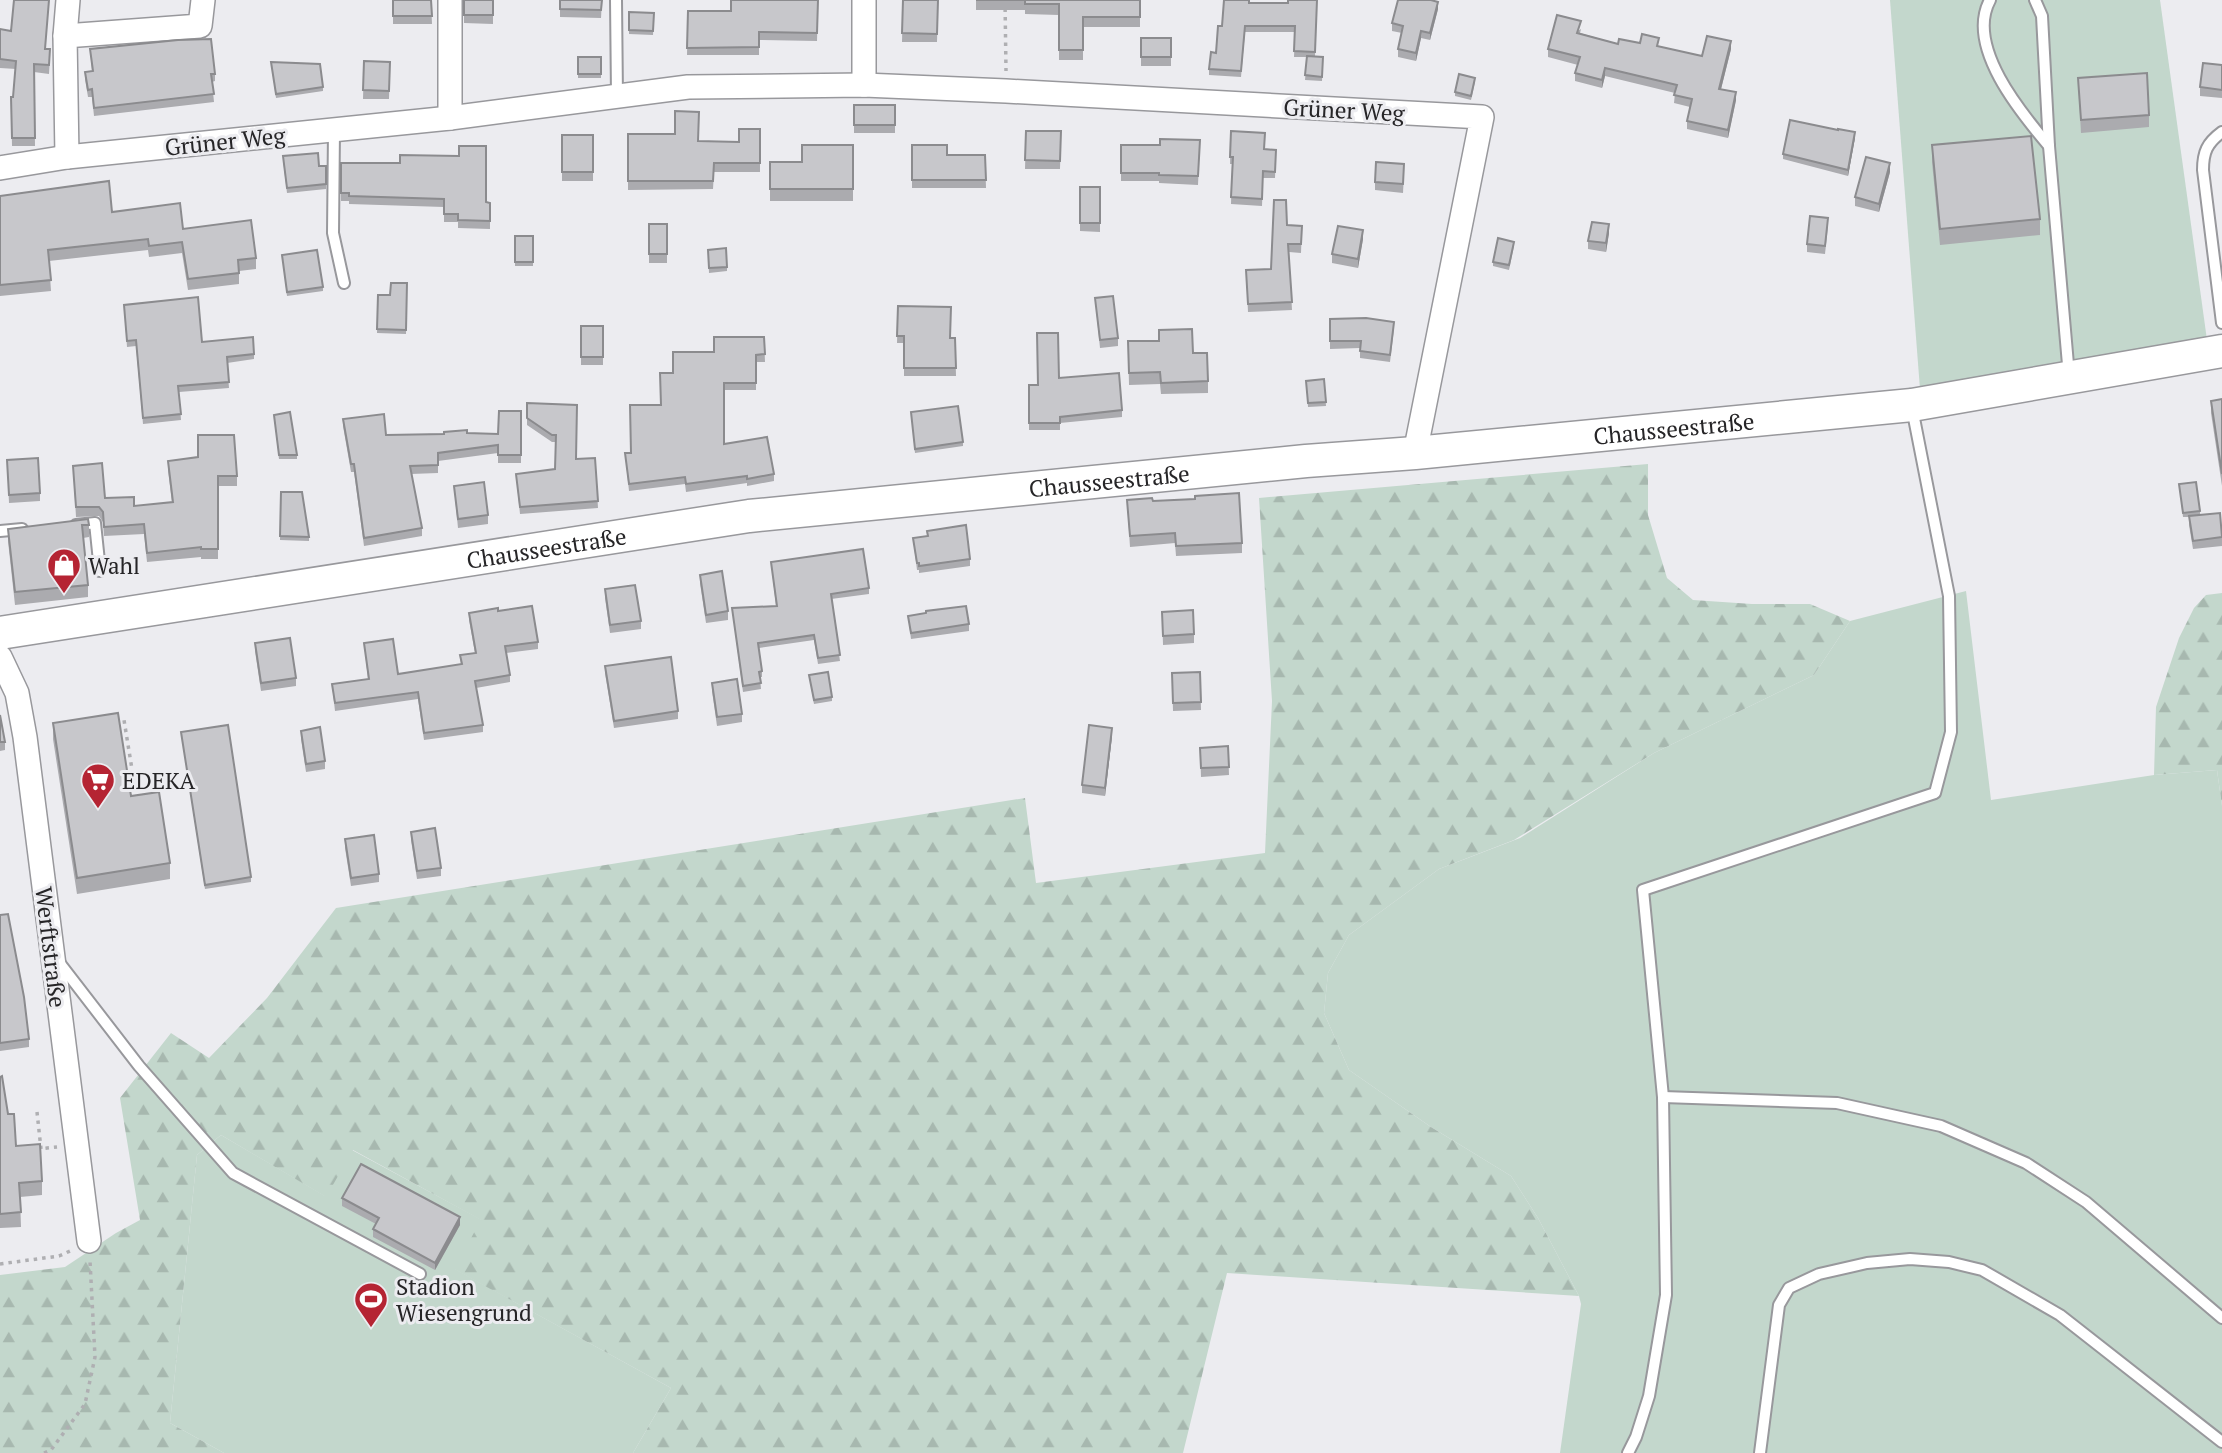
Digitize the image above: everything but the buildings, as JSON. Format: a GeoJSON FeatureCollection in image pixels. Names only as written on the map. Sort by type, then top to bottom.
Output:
{"type":"FeatureCollection","features":[{"type":"Feature","properties":{"kind":"main road","name":"Chausseestraße"},"geometry":{"type":"LineString","coordinates":[[0,633],[748,516],[1912,405],[2222,351]]}},
{"type":"Feature","properties":{"kind":"street"},"geometry":{"type":"LineString","coordinates":[[67,157],[65,36],[68,0]]}},
{"type":"Feature","properties":{"kind":"street"},"geometry":{"type":"LineString","coordinates":[[65,36],[200,26],[203,0]]}},
{"type":"Feature","properties":{"kind":"street"},"geometry":{"type":"LineString","coordinates":[[450,0],[450,118]]}},
{"type":"Feature","properties":{"kind":"street"},"geometry":{"type":"LineString","coordinates":[[863,85],[864,0]]}},
{"type":"Feature","properties":{"kind":"street","name":"Grüner Weg"},"geometry":{"type":"LineString","coordinates":[[0,168],[67,157],[450,118],[688,87],[863,85],[1006,90],[1482,117],[1415,453]]}},
{"type":"Feature","properties":{"kind":"street","name":"Werftstraße"},"geometry":{"type":"LineString","coordinates":[[0,657],[17,693],[19,704],[89,1241]]}},
{"type":"Feature","properties":{"kind":"lane"},"geometry":{"type":"LineString","coordinates":[[616,0],[617,96]]}},
{"type":"Feature","properties":{"kind":"lane"},"geometry":{"type":"LineString","coordinates":[[1990,0],[1984,14],[1984,27],[1993,64],[2009,93],[2049,146]]}},
{"type":"Feature","properties":{"kind":"lane"},"geometry":{"type":"LineString","coordinates":[[2035,0],[2042,16],[2049,146],[2069,378]]}},
{"type":"Feature","properties":{"kind":"lane"},"geometry":{"type":"LineString","coordinates":[[334,130],[333,233],[344,283]]}},
{"type":"Feature","properties":{"kind":"lane"},"geometry":{"type":"LineString","coordinates":[[2222,132],[2210,141],[2203,154],[2203,170],[2222,323]]}},
{"type":"Feature","properties":{"kind":"lane"},"geometry":{"type":"LineString","coordinates":[[1628,1453],[1649,1396],[1666,1295],[1663,1097],[1643,890],[1935,793],[1951,732],[1949,596],[1912,405]]}},
{"type":"Feature","properties":{"kind":"lane"},"geometry":{"type":"LineString","coordinates":[[68,526],[95,523],[100,571]]}},
{"type":"Feature","properties":{"kind":"lane"},"geometry":{"type":"LineString","coordinates":[[0,531],[27,528]]}},
{"type":"Feature","properties":{"kind":"lane"},"geometry":{"type":"LineString","coordinates":[[51,953],[139,1066],[233,1173],[420,1274]]}},
{"type":"Feature","properties":{"kind":"lane"},"geometry":{"type":"LineString","coordinates":[[1663,1097],[1837,1103],[1941,1126],[2026,1163],[2086,1202],[2222,1318]]}},
{"type":"Feature","properties":{"kind":"lane"},"geometry":{"type":"LineString","coordinates":[[1760,1453],[1779,1305],[1789,1288],[1819,1274],[1867,1263],[1910,1259],[1949,1262],[1982,1270],[2060,1315],[2222,1442]]}},
{"type":"Feature","properties":{"kind":"path"},"geometry":{"type":"LineString","coordinates":[[1005,0],[1006,90]]}},
{"type":"Feature","properties":{"kind":"path"},"geometry":{"type":"LineString","coordinates":[[112,722],[124,720],[135,794]]}},
{"type":"Feature","properties":{"kind":"path"},"geometry":{"type":"LineString","coordinates":[[37,1112],[41,1149]]}},
{"type":"Feature","properties":{"kind":"path"},"geometry":{"type":"LineString","coordinates":[[31,1150],[76,1146]]}},
{"type":"Feature","properties":{"kind":"path"},"geometry":{"type":"LineString","coordinates":[[0,1264],[59,1256],[89,1241],[95,1357],[85,1404],[51,1450],[44,1453]]}},
{"type":"Feature","properties":{"kind":"green space"},"geometry":{"type":"Polygon","coordinates":[[[1890,0],[2160,0],[2207,340],[1920,389],[1890,0]]]}},
{"type":"Feature","properties":{"kind":"green space"},"geometry":{"type":"Polygon","coordinates":[[[1648,464],[1648,515],[1667,578],[1693,600],[1810,604],[1850,621],[1814,675],[1654,753],[1514,840],[1439,869],[1349,935],[1328,973],[1324,1013],[1349,1070],[1431,1127],[1511,1176],[1538,1218],[1579,1296],[1227,1273],[1183,1453],[633,1453],[671,1388],[454,1269],[481,1220],[353,1150],[326,1197],[221,1135],[197,1155],[170,1423],[224,1453],[0,1453],[0,1275],[65,1267],[140,1220],[120,1098],[171,1033],[209,1058],[267,998],[336,908],[1025,798],[1036,883],[1265,853],[1272,701],[1259,498],[1648,464]]]}},
{"type":"Feature","properties":{"kind":"green space"},"geometry":{"type":"Polygon","coordinates":[[[1966,591],[1991,800],[2154,775],[2217,770],[2222,806],[2222,1453],[1560,1453],[1581,1304],[1579,1296],[1538,1218],[1511,1176],[1431,1127],[1349,1070],[1324,1013],[1328,973],[1349,935],[1439,869],[1520,838],[1654,753],[1814,675],[1850,621],[1966,591]]]}},
{"type":"Feature","properties":{"kind":"green space"},"geometry":{"type":"Polygon","coordinates":[[[2222,593],[2222,806],[2217,770],[2154,775],[2156,707],[2179,638],[2194,608],[2206,595],[2222,593]]]}},
{"type":"Feature","properties":{"kind":"green space","name":"Stadion Wiesengrund"},"geometry":{"type":"Polygon","coordinates":[[[221,1135],[325,1196],[352,1150],[482,1220],[455,1269],[671,1388],[633,1453],[224,1453],[170,1423],[197,1155],[221,1135]]]}},
{"type":"Feature","properties":{"kind":"place","name":"Wahl"},"geometry":{"type":"Point","coordinates":[64,595]}},
{"type":"Feature","properties":{"kind":"place","name":"EDEKA"},"geometry":{"type":"Point","coordinates":[98,810]}},
{"type":"Feature","properties":{"kind":"place","name":"Stadion Wiesengrund"},"geometry":{"type":"Point","coordinates":[371,1329]}}]}
